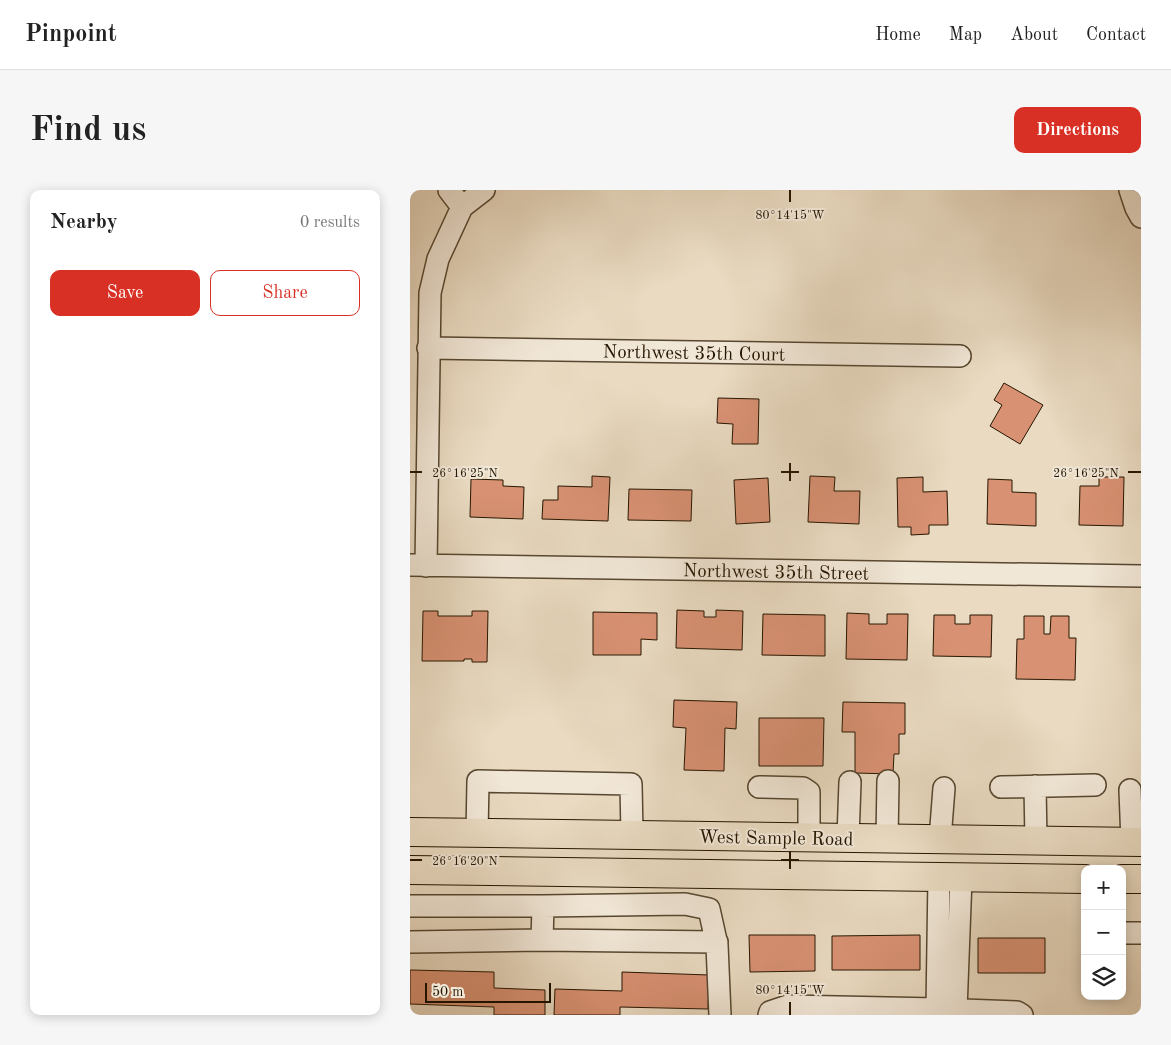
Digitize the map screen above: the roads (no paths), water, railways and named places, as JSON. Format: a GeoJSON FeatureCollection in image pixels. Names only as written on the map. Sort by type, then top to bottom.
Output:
{"type":"FeatureCollection","features":[{"type":"Feature","properties":{"kind":"main road","name":"West Sample Road"},"geometry":{"type":"LineString","coordinates":[[410,832],[1137,842]]}},
{"type":"Feature","properties":{"kind":"main road","name":"West Sample Road"},"geometry":{"type":"LineString","coordinates":[[410,870],[1081,879]]}},
{"type":"Feature","properties":{"kind":"main road"},"geometry":{"type":"LineString","coordinates":[[1126,879],[1141,879]]}},
{"type":"Feature","properties":{"kind":"street"},"geometry":{"type":"LineString","coordinates":[[449,190],[462,207]]}},
{"type":"Feature","properties":{"kind":"street"},"geometry":{"type":"LineString","coordinates":[[418,565],[430,293],[438,259],[462,207],[484,190]]}},
{"type":"Feature","properties":{"kind":"street"},"geometry":{"type":"LineString","coordinates":[[1130,190],[1141,217]]}},
{"type":"Feature","properties":{"kind":"street","name":"Northwest 35th Court"},"geometry":{"type":"LineString","coordinates":[[428,348],[960,356]]}},
{"type":"Feature","properties":{"kind":"street","name":"Northwest 35th Street"},"geometry":{"type":"LineString","coordinates":[[418,565],[1141,576]]}},
{"type":"Feature","properties":{"kind":"street"},"geometry":{"type":"LineString","coordinates":[[477,833],[478,781],[631,784],[632,835]]}},
{"type":"Feature","properties":{"kind":"street"},"geometry":{"type":"LineString","coordinates":[[887,839],[888,781]]}},
{"type":"Feature","properties":{"kind":"street"},"geometry":{"type":"LineString","coordinates":[[848,838],[850,782]]}},
{"type":"Feature","properties":{"kind":"street"},"geometry":{"type":"LineString","coordinates":[[1001,787],[1095,785]]}},
{"type":"Feature","properties":{"kind":"street"},"geometry":{"type":"LineString","coordinates":[[1035,786],[1036,841]]}},
{"type":"Feature","properties":{"kind":"street"},"geometry":{"type":"LineString","coordinates":[[759,787],[803,788],[809,792],[809,837]]}},
{"type":"Feature","properties":{"kind":"street"},"geometry":{"type":"LineString","coordinates":[[940,839],[944,788]]}},
{"type":"Feature","properties":{"kind":"street"},"geometry":{"type":"LineString","coordinates":[[1130,790],[1137,842]]}},
{"type":"Feature","properties":{"kind":"street"},"geometry":{"type":"LineString","coordinates":[[537,871],[542,940]]}},
{"type":"Feature","properties":{"kind":"street"},"geometry":{"type":"LineString","coordinates":[[947,1009],[950,877]]}},
{"type":"Feature","properties":{"kind":"street"},"geometry":{"type":"LineString","coordinates":[[410,906],[685,904],[710,909],[716,942],[720,1015]]}},
{"type":"Feature","properties":{"kind":"street"},"geometry":{"type":"LineString","coordinates":[[1126,932],[1141,933]]}},
{"type":"Feature","properties":{"kind":"street"},"geometry":{"type":"LineString","coordinates":[[410,942],[542,940],[716,942]]}},
{"type":"Feature","properties":{"kind":"street"},"geometry":{"type":"LineString","coordinates":[[769,1015],[770,1012],[788,1006],[947,1009],[1017,1012],[1022,1015]]}}]}
